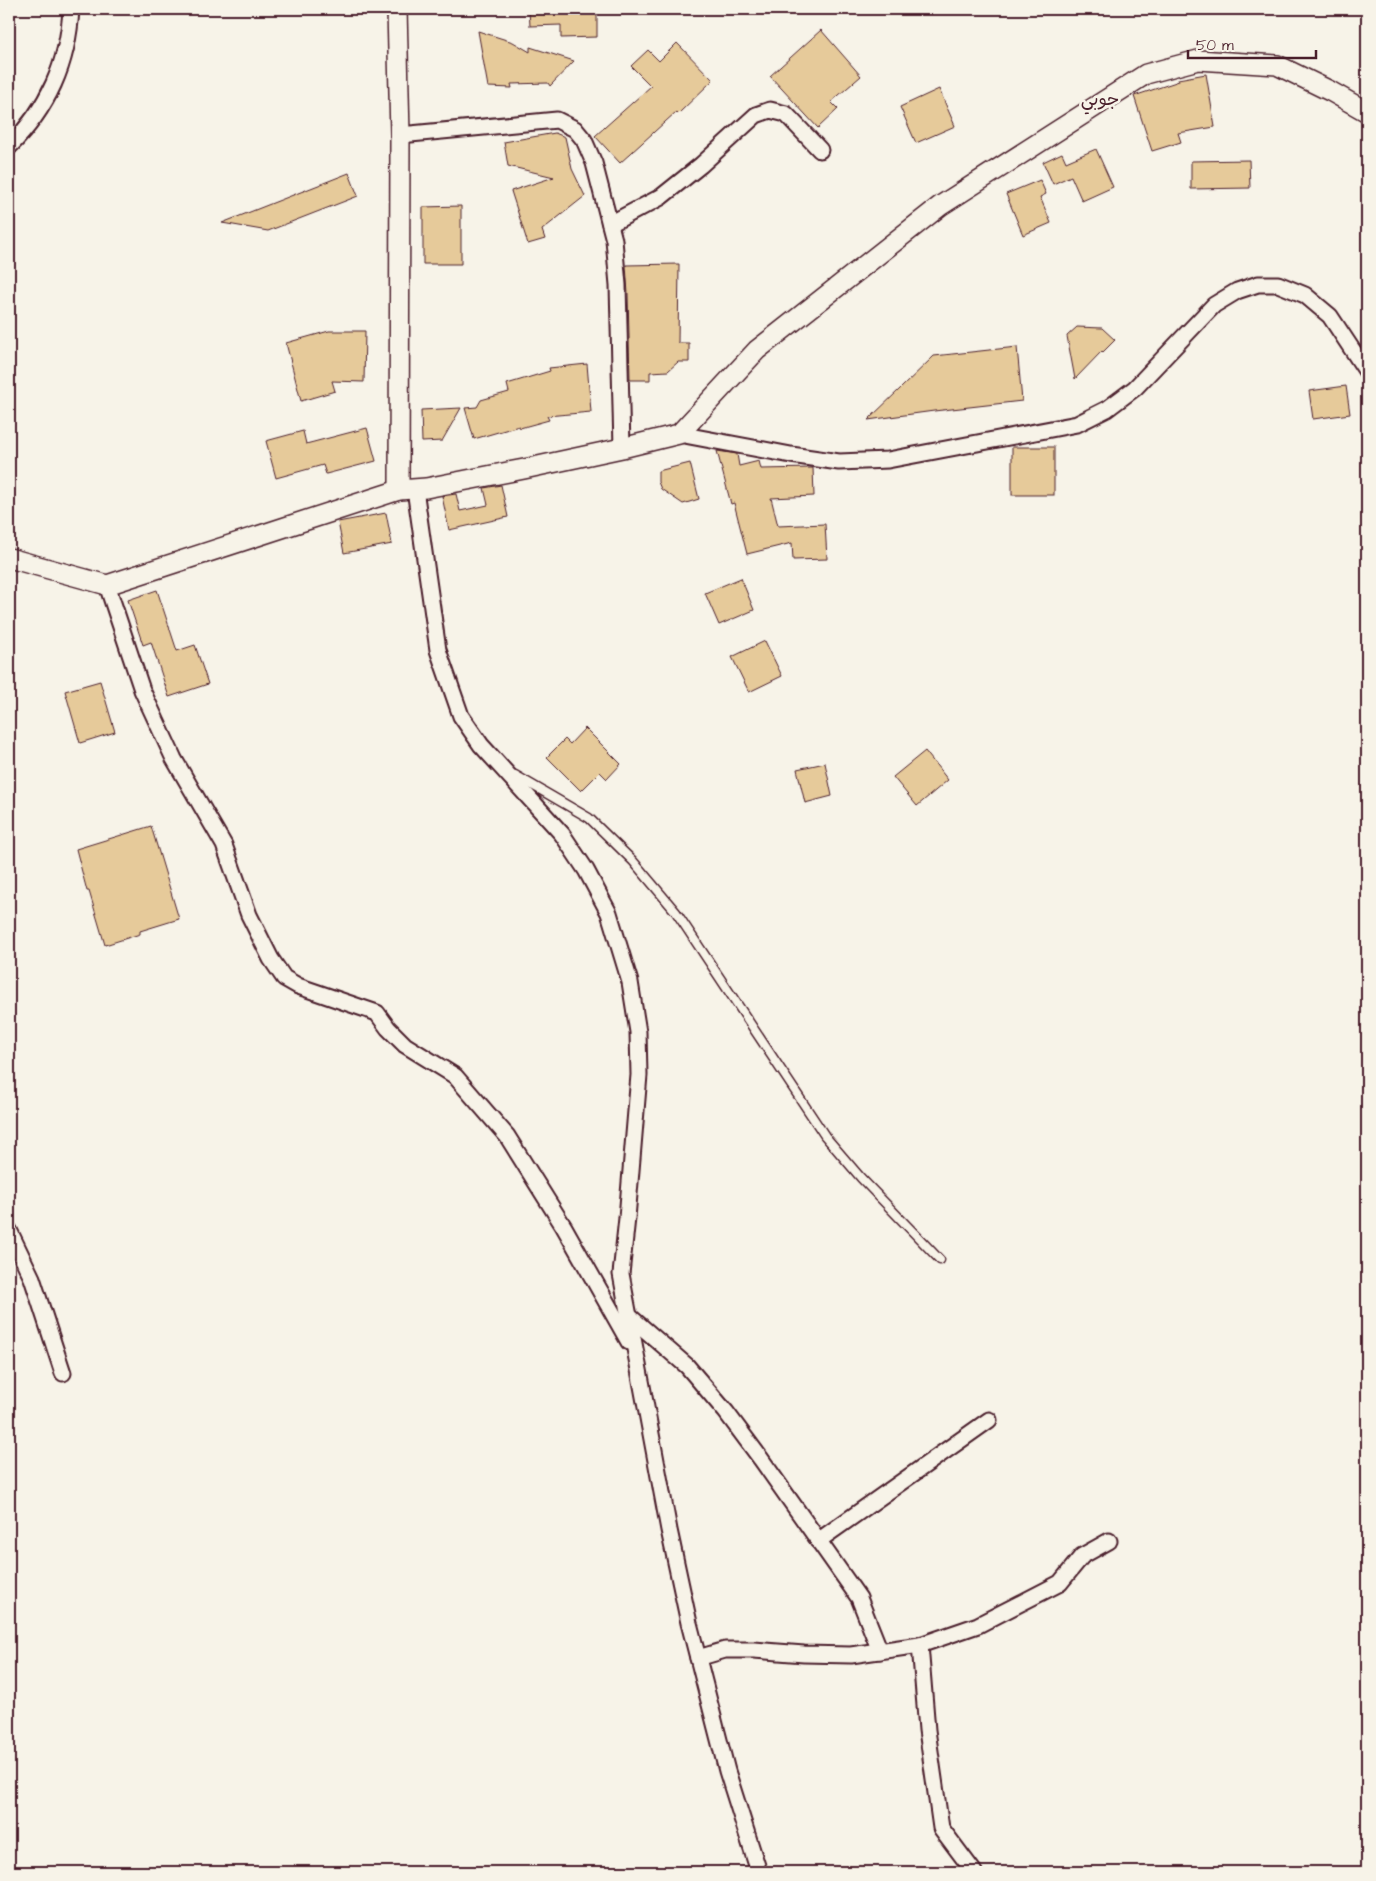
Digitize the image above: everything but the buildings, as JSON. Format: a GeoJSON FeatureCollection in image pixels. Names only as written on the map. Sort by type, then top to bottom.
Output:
{"type":"FeatureCollection","features":[{"type":"Feature","properties":{"kind":"street"},"geometry":{"type":"LineString","coordinates":[[9,147],[29,126],[48,99],[62,64],[70,28],[71,9]]}},
{"type":"Feature","properties":{"kind":"street"},"geometry":{"type":"LineString","coordinates":[[397,9],[407,489],[438,650],[461,716],[481,746],[562,834],[586,870],[608,913],[630,982],[638,1032],[639,1075],[621,1274],[669,1530],[698,1658],[727,1771],[759,1872]]}},
{"type":"Feature","properties":{"kind":"street"},"geometry":{"type":"LineString","coordinates":[[679,434],[757,350],[940,206],[1146,74],[1198,60],[1276,65],[1330,91],[1367,112]]}},
{"type":"Feature","properties":{"kind":"street"},"geometry":{"type":"LineString","coordinates":[[610,224],[661,197],[701,165],[756,115],[770,110],[786,114],[820,150]]}},
{"type":"Feature","properties":{"kind":"street"},"geometry":{"type":"LineString","coordinates":[[400,135],[557,120],[575,129],[584,140],[594,163],[614,240],[618,285],[622,448]]}},
{"type":"Feature","properties":{"kind":"street"},"geometry":{"type":"LineString","coordinates":[[9,558],[107,585],[407,489],[436,486],[622,448],[679,434],[838,462],[888,460],[1077,424],[1107,409],[1135,388],[1214,306],[1237,291],[1258,284],[1278,284],[1305,295],[1330,316],[1367,372]]}},
{"type":"Feature","properties":{"kind":"street"},"geometry":{"type":"LineString","coordinates":[[107,585],[142,690],[174,760],[224,845],[249,915],[271,959],[284,978],[298,986],[377,1013],[388,1028],[405,1045],[455,1076],[507,1136],[564,1227],[636,1353]]}},
{"type":"Feature","properties":{"kind":"street"},"geometry":{"type":"LineString","coordinates":[[9,1230],[32,1278],[63,1373]]}},
{"type":"Feature","properties":{"kind":"street"},"geometry":{"type":"LineString","coordinates":[[628,1314],[687,1366],[726,1412],[859,1598],[880,1652]]}},
{"type":"Feature","properties":{"kind":"street"},"geometry":{"type":"LineString","coordinates":[[818,1541],[989,1420]]}},
{"type":"Feature","properties":{"kind":"street"},"geometry":{"type":"LineString","coordinates":[[698,1658],[725,1650],[851,1655],[920,1645],[978,1625],[1060,1583],[1082,1556],[1109,1541]]}},
{"type":"Feature","properties":{"kind":"street"},"geometry":{"type":"LineString","coordinates":[[920,1645],[927,1730],[941,1828],[974,1872]]}},
{"type":"Feature","properties":{"kind":"lane"},"geometry":{"type":"LineString","coordinates":[[498,765],[589,818],[633,861],[676,912],[825,1136],[861,1178],[940,1260]]}},
{"type":"Feature","properties":{"kind":"district","name":"جوبي"},"geometry":{"type":"Point","coordinates":[1100,99]}}]}
